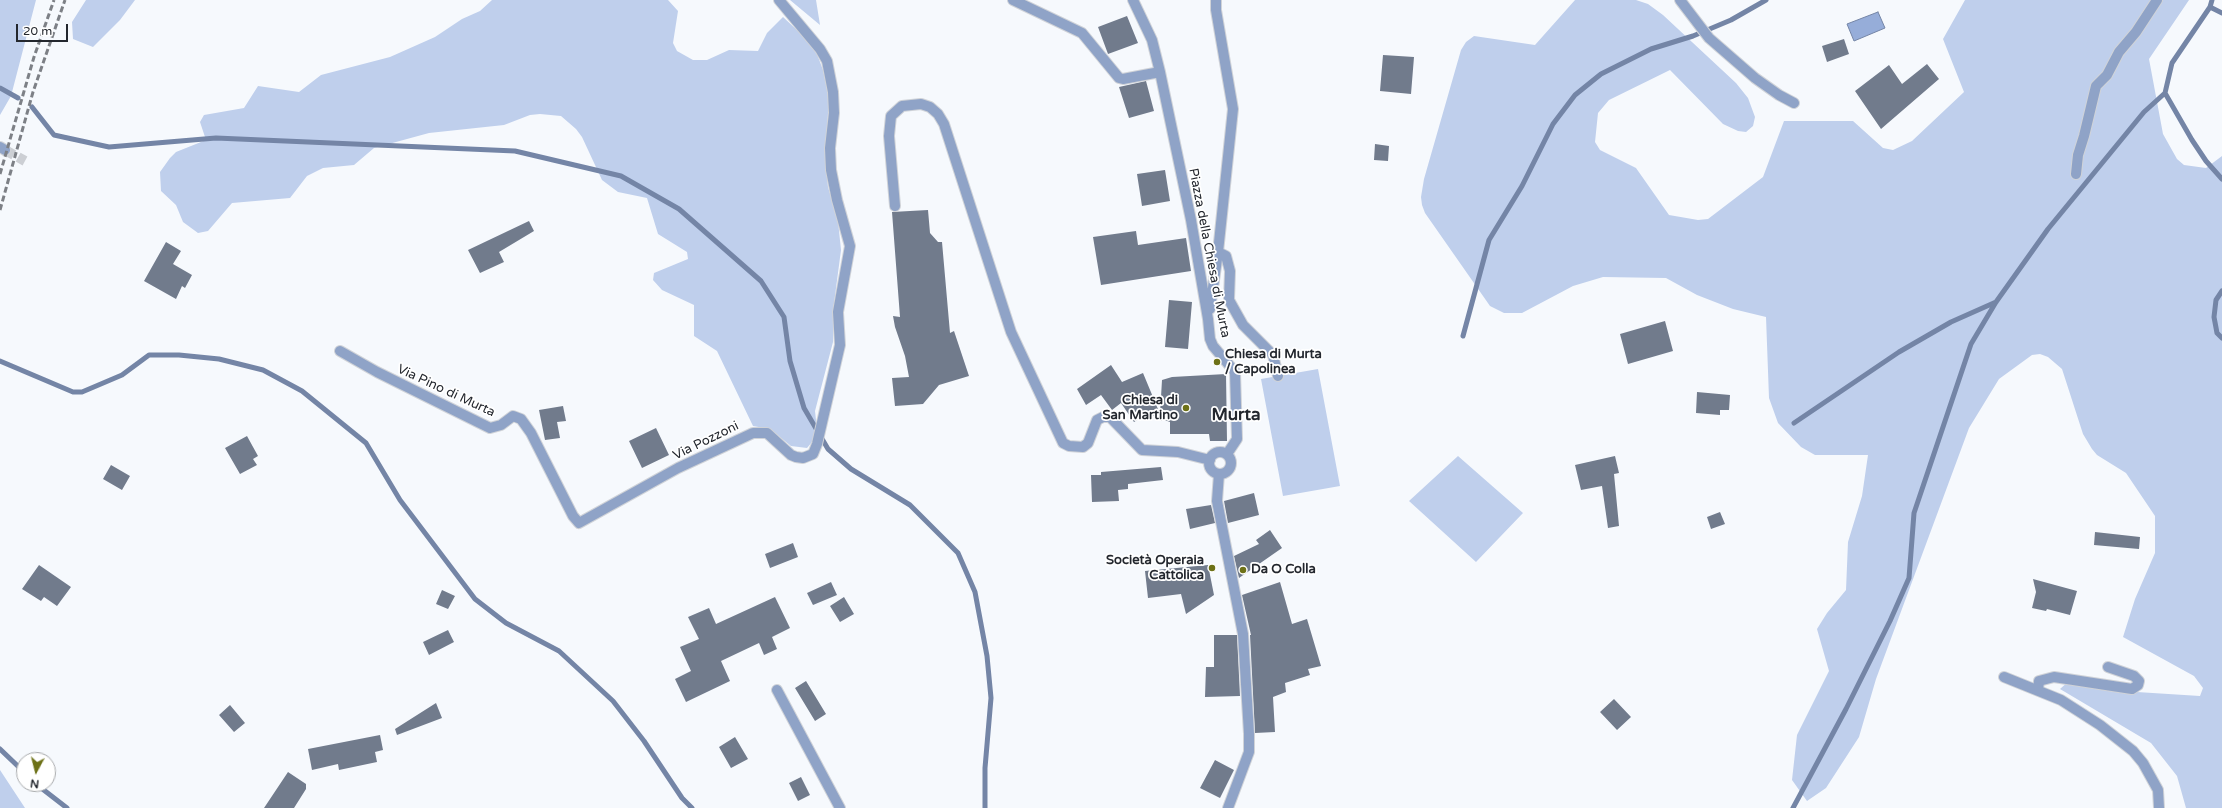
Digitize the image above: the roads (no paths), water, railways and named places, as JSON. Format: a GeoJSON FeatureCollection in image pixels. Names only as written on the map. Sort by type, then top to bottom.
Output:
{"type":"FeatureCollection","features":[{"type":"Feature","properties":{"kind":"street","name":"Via Pozzoni"},"geometry":{"type":"LineString","coordinates":[[579,523],[678,468],[753,433],[767,433],[791,455],[803,458],[815,450],[835,374],[840,345],[838,312],[850,246],[831,170],[830,148],[834,113],[833,92],[828,68],[820,49],[790,16],[779,0]]}},
{"type":"Feature","properties":{"kind":"street"},"geometry":{"type":"LineString","coordinates":[[1013,0],[1082,33],[1118,78],[1123,79],[1160,72]]}},
{"type":"Feature","properties":{"kind":"street","name":"Piazza della Chiesa di Murta"},"geometry":{"type":"LineString","coordinates":[[1133,0],[1152,40],[1160,72],[1208,319],[1209,334],[1213,346],[1235,372],[1237,440],[1227,454]]}},
{"type":"Feature","properties":{"kind":"street"},"geometry":{"type":"LineString","coordinates":[[1208,319],[1218,252],[1232,109],[1216,10],[1216,0]]}},
{"type":"Feature","properties":{"kind":"street"},"geometry":{"type":"LineString","coordinates":[[1680,0],[1709,38],[1755,78],[1779,95],[1794,103]]}},
{"type":"Feature","properties":{"kind":"street"},"geometry":{"type":"LineString","coordinates":[[2076,174],[2078,155],[2096,86],[2107,75],[2119,52],[2136,32],[2157,0]]}},
{"type":"Feature","properties":{"kind":"street"},"geometry":{"type":"LineString","coordinates":[[895,206],[889,136],[891,116],[902,106],[921,104],[930,107],[938,114],[944,124],[1011,332],[1063,443],[1069,446],[1083,447],[1088,443],[1097,420],[1103,417],[1110,418],[1142,450],[1178,452],[1210,460]]}},
{"type":"Feature","properties":{"kind":"street"},"geometry":{"type":"LineString","coordinates":[[1218,252],[1226,256],[1230,271],[1230,300],[1243,325],[1273,355],[1278,376]]}},
{"type":"Feature","properties":{"kind":"street","name":"Via Pino di Murta"},"geometry":{"type":"LineString","coordinates":[[340,351],[377,372],[490,428],[498,427],[513,416],[517,416],[525,423],[579,523]]}},
{"type":"Feature","properties":{"kind":"street"},"geometry":{"type":"LineString","coordinates":[[1216,453],[1227,454],[1231,460],[1231,467],[1226,472],[1219,474],[1212,471],[1210,460],[1216,453]]}},
{"type":"Feature","properties":{"kind":"street"},"geometry":{"type":"LineString","coordinates":[[1219,474],[1217,501],[1243,634],[1249,752],[1228,808]]}},
{"type":"Feature","properties":{"kind":"street"},"geometry":{"type":"LineString","coordinates":[[2038,690],[2039,681],[2054,677],[2132,689],[2138,685],[2138,681],[2134,676],[2108,667]]}},
{"type":"Feature","properties":{"kind":"street"},"geometry":{"type":"LineString","coordinates":[[2004,677],[2061,700],[2100,725],[2133,751],[2150,774],[2158,790],[2159,808]]}},
{"type":"Feature","properties":{"kind":"street"},"geometry":{"type":"LineString","coordinates":[[777,690],[840,808]]}},
{"type":"Feature","properties":{"kind":"street"},"geometry":{"type":"LineString","coordinates":[[1222,808],[1231,797]]}},
{"type":"Feature","properties":{"kind":"waterway"},"geometry":{"type":"LineString","coordinates":[[1463,336],[1489,240],[1522,186],[1553,124],[1575,95],[1601,74],[1651,49],[1693,36],[1731,20],[1766,0]]}},
{"type":"Feature","properties":{"kind":"waterway"},"geometry":{"type":"LineString","coordinates":[[2212,0],[2210,7],[2172,63],[2165,93],[2192,140],[2206,161],[2222,179]]}},
{"type":"Feature","properties":{"kind":"waterway"},"geometry":{"type":"LineString","coordinates":[[2210,7],[2222,13]]}},
{"type":"Feature","properties":{"kind":"waterway"},"geometry":{"type":"LineString","coordinates":[[0,88],[18,98]]}},
{"type":"Feature","properties":{"kind":"waterway"},"geometry":{"type":"LineString","coordinates":[[1793,808],[1846,709],[1890,621],[1909,578],[1914,513],[1971,344],[1996,302],[2048,229],[2144,112],[2165,93]]}},
{"type":"Feature","properties":{"kind":"waterway"},"geometry":{"type":"LineString","coordinates":[[32,107],[54,135],[109,147],[216,138],[515,151],[621,176],[679,209],[761,281],[784,317],[790,361],[804,408],[828,449],[851,469],[910,505],[958,553],[975,592],[987,656],[991,698],[985,768],[985,808]]}},
{"type":"Feature","properties":{"kind":"waterway"},"geometry":{"type":"LineString","coordinates":[[2222,291],[2216,300],[2214,317],[2217,333],[2222,338]]}},
{"type":"Feature","properties":{"kind":"waterway"},"geometry":{"type":"LineString","coordinates":[[1794,423],[1899,352],[1951,322],[1996,302]]}},
{"type":"Feature","properties":{"kind":"waterway"},"geometry":{"type":"LineString","coordinates":[[0,361],[73,392],[82,392],[122,375],[149,355],[179,355],[219,359],[263,370],[302,391],[366,443],[400,500],[475,599],[506,623],[559,651],[613,701],[644,741],[682,798],[692,808]]}},
{"type":"Feature","properties":{"kind":"waterway"},"geometry":{"type":"LineString","coordinates":[[0,749],[16,764]]}},
{"type":"Feature","properties":{"kind":"waterway"},"geometry":{"type":"LineString","coordinates":[[46,792],[67,808]]}},
{"type":"Feature","properties":{"kind":"tunnel"},"geometry":{"type":"LineString","coordinates":[[5,150],[25,161]]}},
{"type":"Feature","properties":{"kind":"railway"},"geometry":{"type":"LineString","coordinates":[[0,174],[34,57],[54,0]]}},
{"type":"Feature","properties":{"kind":"railway"},"geometry":{"type":"LineString","coordinates":[[0,210],[33,92],[65,0]]}},
{"type":"Feature","properties":{"kind":"place","name":"Chiesa di Murta / Capolinea"},"geometry":{"type":"Point","coordinates":[1217,362]}},
{"type":"Feature","properties":{"kind":"place","name":"Chiesa di San Martino"},"geometry":{"type":"Point","coordinates":[1186,408]}},
{"type":"Feature","properties":{"kind":"place","name":"Società Operaia Cattolica"},"geometry":{"type":"Point","coordinates":[1212,568]}},
{"type":"Feature","properties":{"kind":"place","name":"Da O Colla"},"geometry":{"type":"Point","coordinates":[1243,570]}},
{"type":"Feature","properties":{"kind":"district","name":"Murta"},"geometry":{"type":"Point","coordinates":[1236,416]}}]}
